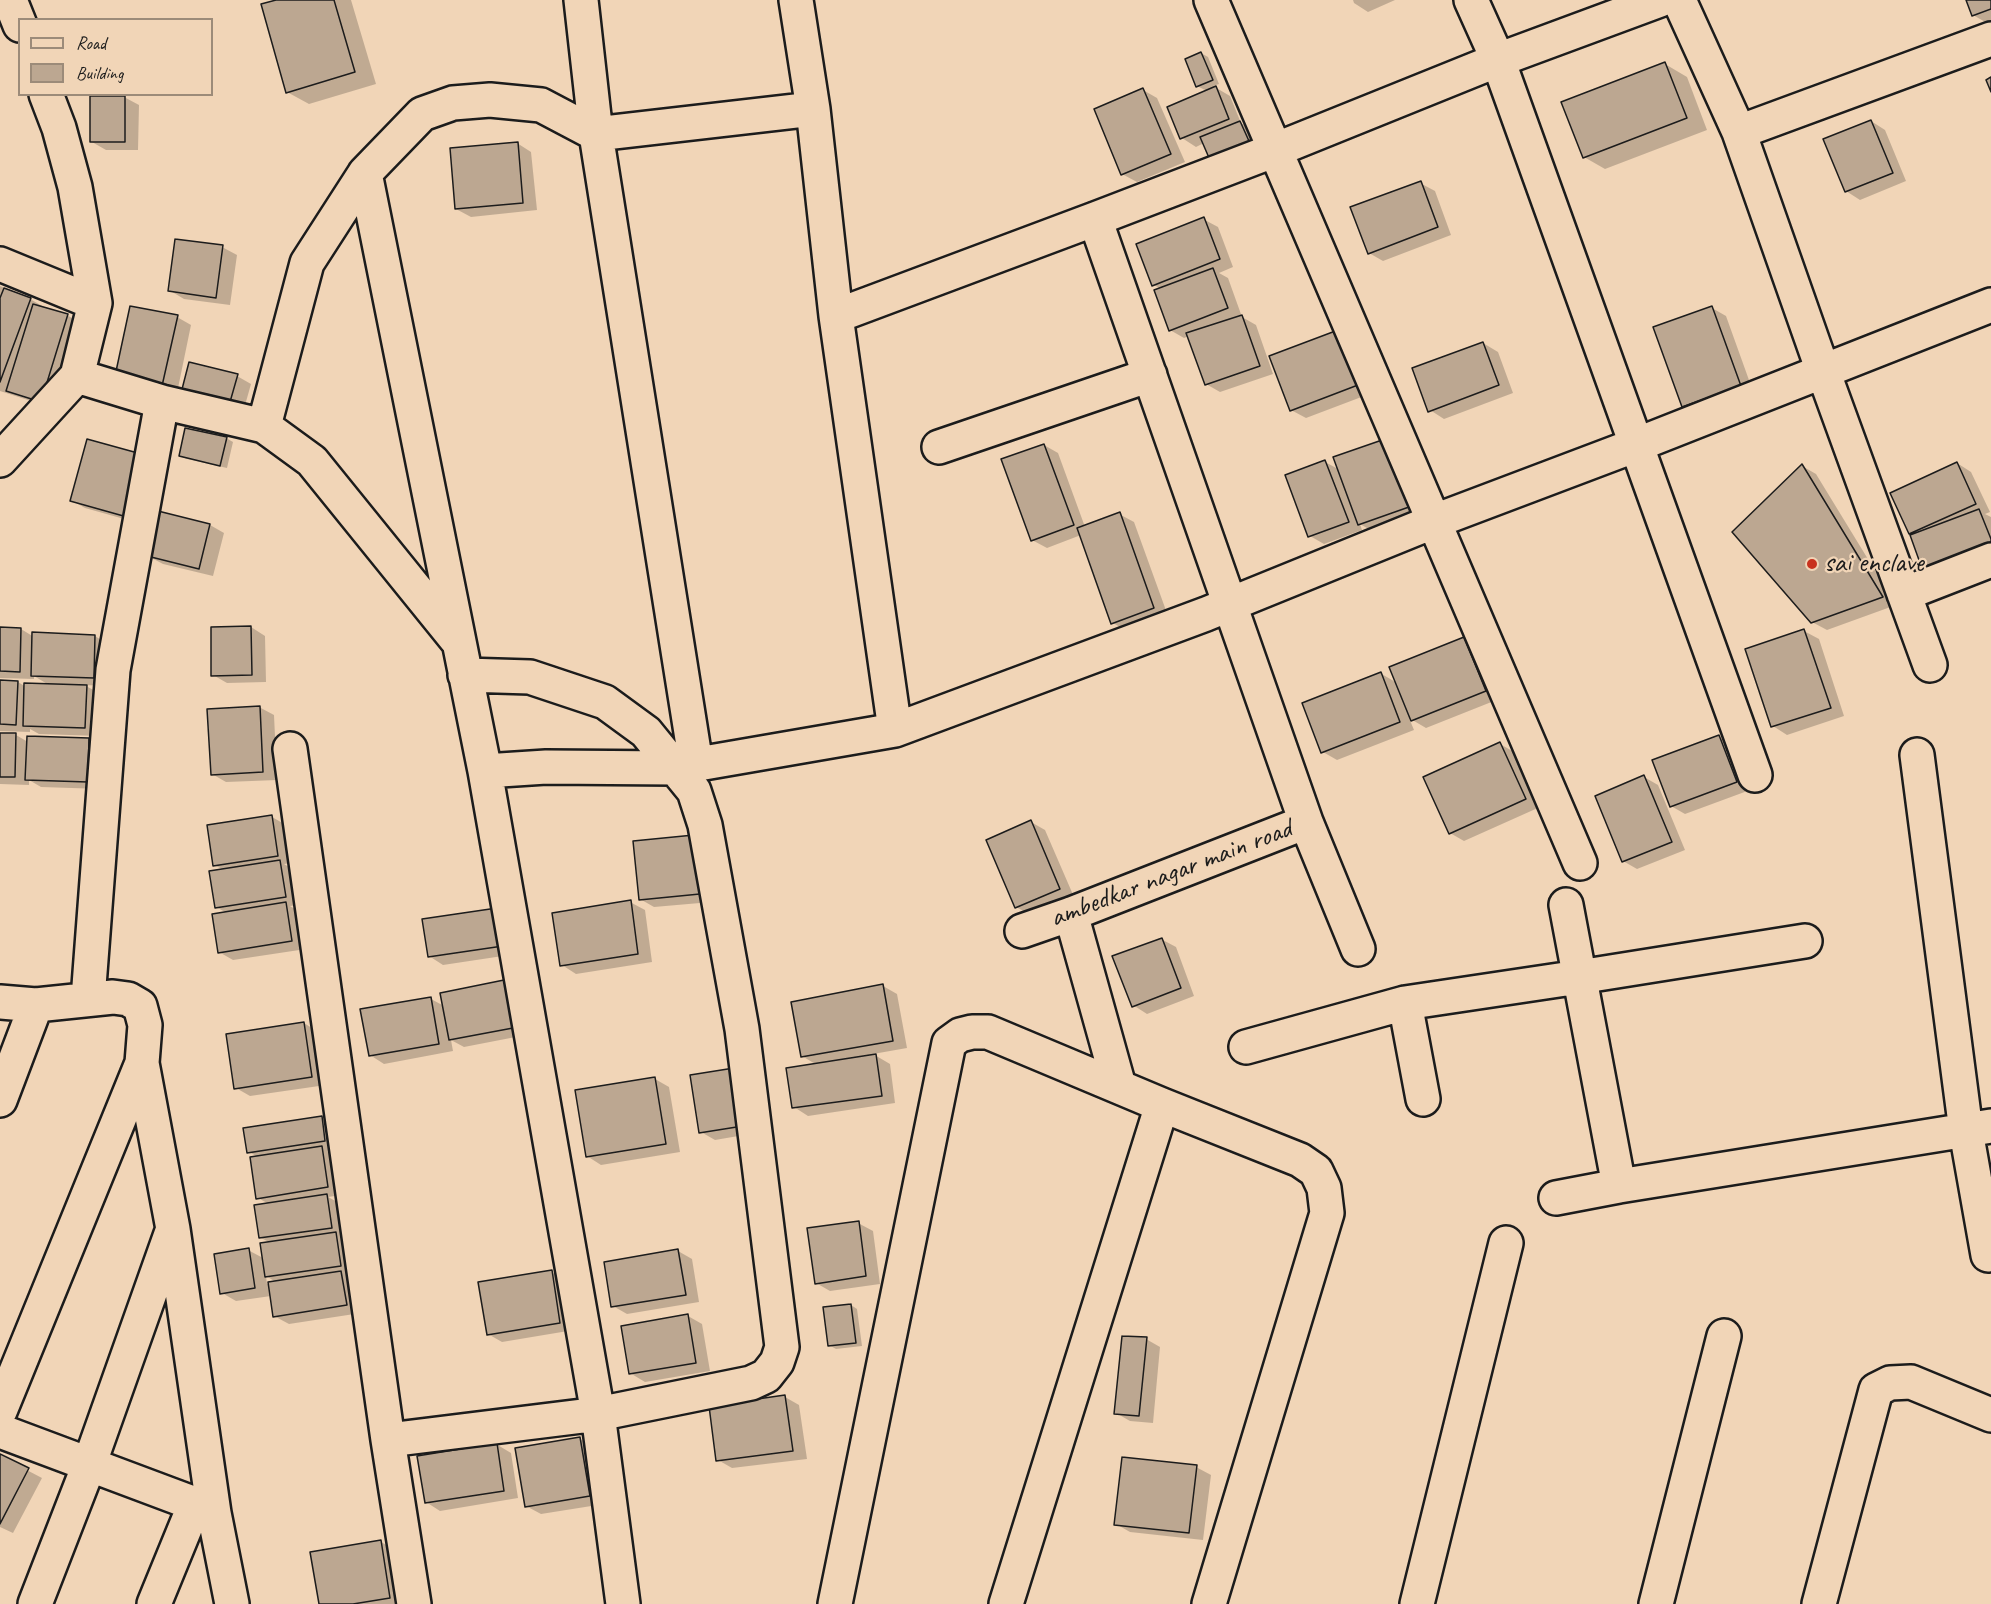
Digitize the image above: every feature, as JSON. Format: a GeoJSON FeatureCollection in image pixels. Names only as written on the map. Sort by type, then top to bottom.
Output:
{"type":"FeatureCollection","features":[{"type":"Feature","properties":{"kind":"street"},"geometry":{"type":"LineString","coordinates":[[10,0],[18,20]]}},
{"type":"Feature","properties":{"kind":"street"},"geometry":{"type":"LineString","coordinates":[[388,1440],[598,1414],[751,1383],[766,1376],[777,1362],[782,1347],[742,1029],[707,836],[686,766],[596,134],[581,0]]}},
{"type":"Feature","properties":{"kind":"street"},"geometry":{"type":"LineString","coordinates":[[796,0],[813,109],[836,316],[895,730]]}},
{"type":"Feature","properties":{"kind":"street"},"geometry":{"type":"LineString","coordinates":[[1211,0],[1580,863]]}},
{"type":"Feature","properties":{"kind":"street"},"geometry":{"type":"LineString","coordinates":[[1471,0],[1498,60],[1755,775]]}},
{"type":"Feature","properties":{"kind":"street"},"geometry":{"type":"LineString","coordinates":[[836,316],[1275,150],[1498,60],[1659,0]]}},
{"type":"Feature","properties":{"kind":"street"},"geometry":{"type":"LineString","coordinates":[[1679,0],[1739,132],[1822,371],[1930,665]]}},
{"type":"Feature","properties":{"kind":"street"},"geometry":{"type":"LineString","coordinates":[[1739,132],[1991,39]]}},
{"type":"Feature","properties":{"kind":"street"},"geometry":{"type":"LineString","coordinates":[[0,460],[77,376],[95,303],[75,188],[59,128],[47,96]]}},
{"type":"Feature","properties":{"kind":"street"},"geometry":{"type":"LineString","coordinates":[[264,426],[307,263],[365,173],[422,114],[453,103],[490,100],[541,105],[596,134],[813,109]]}},
{"type":"Feature","properties":{"kind":"street"},"geometry":{"type":"LineString","coordinates":[[365,173],[485,771],[598,1414],[623,1604]]}},
{"type":"Feature","properties":{"kind":"street","name":"ambedkar nagar main road"},"geometry":{"type":"LineString","coordinates":[[1022,931],[1306,822],[1095,219]]}},
{"type":"Feature","properties":{"kind":"street"},"geometry":{"type":"LineString","coordinates":[[0,264],[95,303]]}},
{"type":"Feature","properties":{"kind":"street"},"geometry":{"type":"LineString","coordinates":[[485,771],[546,767],[686,766],[895,730],[1230,604],[1435,521],[1636,445],[1991,305]]}},
{"type":"Feature","properties":{"kind":"street"},"geometry":{"type":"LineString","coordinates":[[939,447],[1150,375]]}},
{"type":"Feature","properties":{"kind":"street"},"geometry":{"type":"LineString","coordinates":[[77,376],[162,402],[264,426],[312,461],[459,643]]}},
{"type":"Feature","properties":{"kind":"street"},"geometry":{"type":"LineString","coordinates":[[88,999],[113,670],[162,402]]}},
{"type":"Feature","properties":{"kind":"street"},"geometry":{"type":"LineString","coordinates":[[1905,594],[1991,560]]}},
{"type":"Feature","properties":{"kind":"street"},"geometry":{"type":"LineString","coordinates":[[465,675],[530,677],[605,702],[646,732],[686,766]]}},
{"type":"Feature","properties":{"kind":"street"},"geometry":{"type":"LineString","coordinates":[[290,749],[388,1440],[414,1604]]}},
{"type":"Feature","properties":{"kind":"street"},"geometry":{"type":"LineString","coordinates":[[1917,755],[1979,1129],[1988,1256]]}},
{"type":"Feature","properties":{"kind":"street"},"geometry":{"type":"LineString","coordinates":[[1306,822],[1358,949]]}},
{"type":"Feature","properties":{"kind":"street"},"geometry":{"type":"LineString","coordinates":[[1566,905],[1619,1186]]}},
{"type":"Feature","properties":{"kind":"street"},"geometry":{"type":"LineString","coordinates":[[1071,914],[1119,1086]]}},
{"type":"Feature","properties":{"kind":"street"},"geometry":{"type":"LineString","coordinates":[[1246,1047],[1405,1003],[1805,941]]}},
{"type":"Feature","properties":{"kind":"street"},"geometry":{"type":"LineString","coordinates":[[0,1002],[36,1005],[113,997],[128,999],[140,1006],[145,1025],[142,1063],[173,1229],[205,1509],[232,1604]]}},
{"type":"Feature","properties":{"kind":"street"},"geometry":{"type":"LineString","coordinates":[[1405,1003],[1423,1099]]}},
{"type":"Feature","properties":{"kind":"street"},"geometry":{"type":"LineString","coordinates":[[0,1100],[36,1005]]}},
{"type":"Feature","properties":{"kind":"street"},"geometry":{"type":"LineString","coordinates":[[835,1604],[949,1043],[960,1035],[972,1032],[988,1032],[1300,1160],[1316,1172],[1324,1188],[1327,1213],[1209,1604]]}},
{"type":"Feature","properties":{"kind":"street"},"geometry":{"type":"LineString","coordinates":[[0,1411],[142,1063]]}},
{"type":"Feature","properties":{"kind":"street"},"geometry":{"type":"LineString","coordinates":[[1006,1604],[1162,1105]]}},
{"type":"Feature","properties":{"kind":"street"},"geometry":{"type":"LineString","coordinates":[[1556,1198],[1979,1129]]}},
{"type":"Feature","properties":{"kind":"street"},"geometry":{"type":"LineString","coordinates":[[35,1604],[89,1465],[173,1229]]}},
{"type":"Feature","properties":{"kind":"street"},"geometry":{"type":"LineString","coordinates":[[1418,1604],[1506,1243]]}},
{"type":"Feature","properties":{"kind":"street"},"geometry":{"type":"LineString","coordinates":[[1656,1604],[1724,1336]]}},
{"type":"Feature","properties":{"kind":"street"},"geometry":{"type":"LineString","coordinates":[[1819,1604],[1876,1390],[1890,1383],[1911,1382],[1991,1415]]}},
{"type":"Feature","properties":{"kind":"street"},"geometry":{"type":"LineString","coordinates":[[0,1431],[205,1509]]}},
{"type":"Feature","properties":{"kind":"street"},"geometry":{"type":"LineString","coordinates":[[154,1604],[205,1509]]}},
{"type":"Feature","properties":{"kind":"building"},"geometry":{"type":"Polygon","coordinates":[[[276,0],[334,0],[355,72],[286,93],[261,4],[276,0]]]}},
{"type":"Feature","properties":{"kind":"building"},"geometry":{"type":"Polygon","coordinates":[[[1966,0],[1991,0],[1991,9],[1972,16],[1966,0]]]}},
{"type":"Feature","properties":{"kind":"building"},"geometry":{"type":"Polygon","coordinates":[[[1201,52],[1213,80],[1196,87],[1185,59],[1201,52]]]}},
{"type":"Feature","properties":{"kind":"building"},"geometry":{"type":"Polygon","coordinates":[[[1665,62],[1687,118],[1583,158],[1561,102],[1665,62]]]}},
{"type":"Feature","properties":{"kind":"building"},"geometry":{"type":"Polygon","coordinates":[[[1991,77],[1991,92],[1986,80],[1991,77]]]}},
{"type":"Feature","properties":{"kind":"building"},"geometry":{"type":"Polygon","coordinates":[[[1216,86],[1229,119],[1180,139],[1167,107],[1216,86]]]}},
{"type":"Feature","properties":{"kind":"building"},"geometry":{"type":"Polygon","coordinates":[[[1143,88],[1171,154],[1121,175],[1094,109],[1143,88]]]}},
{"type":"Feature","properties":{"kind":"building"},"geometry":{"type":"Polygon","coordinates":[[[90,96],[125,96],[125,142],[90,142],[90,96]]]}},
{"type":"Feature","properties":{"kind":"building"},"geometry":{"type":"Polygon","coordinates":[[[1871,120],[1893,173],[1845,192],[1823,139],[1871,120]]]}},
{"type":"Feature","properties":{"kind":"building"},"geometry":{"type":"Polygon","coordinates":[[[1240,121],[1253,150],[1213,167],[1200,137],[1240,121]]]}},
{"type":"Feature","properties":{"kind":"building"},"geometry":{"type":"Polygon","coordinates":[[[518,142],[523,203],[455,209],[450,148],[518,142]]]}},
{"type":"Feature","properties":{"kind":"building"},"geometry":{"type":"Polygon","coordinates":[[[1421,181],[1438,227],[1368,254],[1350,207],[1421,181]]]}},
{"type":"Feature","properties":{"kind":"building"},"geometry":{"type":"Polygon","coordinates":[[[1204,217],[1220,259],[1152,286],[1136,244],[1204,217]]]}},
{"type":"Feature","properties":{"kind":"building"},"geometry":{"type":"Polygon","coordinates":[[[175,239],[223,245],[216,298],[168,291],[175,239]]]}},
{"type":"Feature","properties":{"kind":"building"},"geometry":{"type":"Polygon","coordinates":[[[1213,268],[1228,308],[1169,331],[1154,290],[1213,268]]]}},
{"type":"Feature","properties":{"kind":"building"},"geometry":{"type":"Polygon","coordinates":[[[4,288],[31,298],[0,382],[0,298],[4,288]]]}},
{"type":"Feature","properties":{"kind":"building"},"geometry":{"type":"Polygon","coordinates":[[[33,304],[68,314],[41,402],[6,391],[33,304]]]}},
{"type":"Feature","properties":{"kind":"building"},"geometry":{"type":"Polygon","coordinates":[[[130,306],[178,315],[162,386],[115,376],[130,306]]]}},
{"type":"Feature","properties":{"kind":"building"},"geometry":{"type":"Polygon","coordinates":[[[1712,306],[1741,386],[1682,407],[1653,327],[1712,306]]]}},
{"type":"Feature","properties":{"kind":"building"},"geometry":{"type":"Polygon","coordinates":[[[1242,315],[1260,366],[1205,385],[1186,333],[1242,315]]]}},
{"type":"Feature","properties":{"kind":"building"},"geometry":{"type":"Polygon","coordinates":[[[1338,330],[1358,385],[1290,411],[1269,356],[1338,330]]]}},
{"type":"Feature","properties":{"kind":"building"},"geometry":{"type":"Polygon","coordinates":[[[1483,342],[1499,385],[1428,412],[1412,368],[1483,342]]]}},
{"type":"Feature","properties":{"kind":"building"},"geometry":{"type":"Polygon","coordinates":[[[189,362],[238,374],[228,409],[180,397],[189,362]]]}},
{"type":"Feature","properties":{"kind":"building"},"geometry":{"type":"Polygon","coordinates":[[[185,428],[227,437],[220,466],[179,456],[185,428]]]}},
{"type":"Feature","properties":{"kind":"building"},"geometry":{"type":"Polygon","coordinates":[[[87,439],[145,455],[127,517],[70,501],[87,439]]]}},
{"type":"Feature","properties":{"kind":"building"},"geometry":{"type":"Polygon","coordinates":[[[1385,439],[1409,507],[1358,525],[1333,457],[1385,439]]]}},
{"type":"Feature","properties":{"kind":"building"},"geometry":{"type":"Polygon","coordinates":[[[1044,444],[1074,525],[1031,541],[1001,459],[1044,444]]]}},
{"type":"Feature","properties":{"kind":"building"},"geometry":{"type":"Polygon","coordinates":[[[1325,460],[1349,522],[1308,537],[1285,475],[1325,460]]]}},
{"type":"Feature","properties":{"kind":"building"},"geometry":{"type":"Polygon","coordinates":[[[1957,462],[1976,504],[1909,534],[1890,493],[1957,462]]]}},
{"type":"Feature","properties":{"kind":"building","name":"sai enclave"},"geometry":{"type":"Polygon","coordinates":[[[1802,464],[1883,597],[1811,623],[1732,532],[1802,464]]]}},
{"type":"Feature","properties":{"kind":"building"},"geometry":{"type":"Polygon","coordinates":[[[1979,509],[1991,539],[1991,550],[1924,574],[1910,535],[1979,509]]]}},
{"type":"Feature","properties":{"kind":"building"},"geometry":{"type":"Polygon","coordinates":[[[158,511],[210,524],[199,569],[147,556],[158,511]]]}},
{"type":"Feature","properties":{"kind":"building"},"geometry":{"type":"Polygon","coordinates":[[[1120,512],[1154,608],[1111,624],[1077,528],[1120,512]]]}},
{"type":"Feature","properties":{"kind":"building"},"geometry":{"type":"Polygon","coordinates":[[[251,626],[252,675],[211,676],[211,627],[251,626]]]}},
{"type":"Feature","properties":{"kind":"building"},"geometry":{"type":"Polygon","coordinates":[[[0,627],[21,628],[20,672],[0,671],[0,627]]]}},
{"type":"Feature","properties":{"kind":"building"},"geometry":{"type":"Polygon","coordinates":[[[1804,629],[1831,708],[1771,727],[1745,649],[1804,629]]]}},
{"type":"Feature","properties":{"kind":"building"},"geometry":{"type":"Polygon","coordinates":[[[32,632],[95,635],[94,678],[31,676],[32,632]]]}},
{"type":"Feature","properties":{"kind":"building"},"geometry":{"type":"Polygon","coordinates":[[[1464,637],[1486,691],[1411,721],[1389,667],[1464,637]]]}},
{"type":"Feature","properties":{"kind":"building"},"geometry":{"type":"Polygon","coordinates":[[[1381,672],[1400,722],[1321,753],[1302,703],[1381,672]]]}},
{"type":"Feature","properties":{"kind":"building"},"geometry":{"type":"Polygon","coordinates":[[[0,680],[18,681],[16,725],[0,724],[0,680]]]}},
{"type":"Feature","properties":{"kind":"building"},"geometry":{"type":"Polygon","coordinates":[[[24,683],[87,685],[85,728],[23,726],[24,683]]]}},
{"type":"Feature","properties":{"kind":"building"},"geometry":{"type":"Polygon","coordinates":[[[260,706],[263,772],[211,775],[207,709],[260,706]]]}},
{"type":"Feature","properties":{"kind":"building"},"geometry":{"type":"Polygon","coordinates":[[[0,733],[16,733],[15,777],[0,777],[0,733]]]}},
{"type":"Feature","properties":{"kind":"building"},"geometry":{"type":"Polygon","coordinates":[[[1719,735],[1737,782],[1670,807],[1652,760],[1719,735]]]}},
{"type":"Feature","properties":{"kind":"building"},"geometry":{"type":"Polygon","coordinates":[[[27,736],[89,738],[88,782],[25,780],[27,736]]]}},
{"type":"Feature","properties":{"kind":"building"},"geometry":{"type":"Polygon","coordinates":[[[1500,742],[1526,799],[1449,834],[1423,777],[1500,742]]]}},
{"type":"Feature","properties":{"kind":"building"},"geometry":{"type":"Polygon","coordinates":[[[1644,775],[1672,842],[1622,862],[1595,796],[1644,775]]]}},
{"type":"Feature","properties":{"kind":"building"},"geometry":{"type":"Polygon","coordinates":[[[272,815],[278,856],[213,866],[207,825],[272,815]]]}},
{"type":"Feature","properties":{"kind":"building"},"geometry":{"type":"Polygon","coordinates":[[[1031,820],[1060,889],[1015,908],[986,840],[1031,820]]]}},
{"type":"Feature","properties":{"kind":"building"},"geometry":{"type":"Polygon","coordinates":[[[704,834],[710,893],[639,900],[633,841],[704,834]]]}},
{"type":"Feature","properties":{"kind":"building"},"geometry":{"type":"Polygon","coordinates":[[[280,860],[286,897],[215,908],[209,871],[280,860]]]}},
{"type":"Feature","properties":{"kind":"building"},"geometry":{"type":"Polygon","coordinates":[[[631,900],[638,954],[560,966],[552,913],[631,900]]]}},
{"type":"Feature","properties":{"kind":"building"},"geometry":{"type":"Polygon","coordinates":[[[286,902],[292,941],[218,953],[212,914],[286,902]]]}},
{"type":"Feature","properties":{"kind":"building"},"geometry":{"type":"Polygon","coordinates":[[[497,908],[503,946],[428,957],[422,919],[497,908]]]}},
{"type":"Feature","properties":{"kind":"building"},"geometry":{"type":"Polygon","coordinates":[[[1162,938],[1181,988],[1132,1007],[1112,956],[1162,938]]]}},
{"type":"Feature","properties":{"kind":"building"},"geometry":{"type":"Polygon","coordinates":[[[504,980],[513,1028],[449,1040],[440,993],[504,980]]]}},
{"type":"Feature","properties":{"kind":"building"},"geometry":{"type":"Polygon","coordinates":[[[883,984],[893,1041],[801,1057],[791,1002],[883,984]]]}},
{"type":"Feature","properties":{"kind":"building"},"geometry":{"type":"Polygon","coordinates":[[[431,997],[439,1044],[369,1056],[360,1009],[431,997]]]}},
{"type":"Feature","properties":{"kind":"building"},"geometry":{"type":"Polygon","coordinates":[[[304,1022],[312,1077],[234,1089],[226,1034],[304,1022]]]}},
{"type":"Feature","properties":{"kind":"building"},"geometry":{"type":"Polygon","coordinates":[[[876,1054],[882,1096],[792,1108],[786,1068],[876,1054]]]}},
{"type":"Feature","properties":{"kind":"building"},"geometry":{"type":"Polygon","coordinates":[[[734,1068],[743,1126],[699,1133],[690,1075],[734,1068]]]}},
{"type":"Feature","properties":{"kind":"building"},"geometry":{"type":"Polygon","coordinates":[[[655,1077],[666,1144],[586,1157],[575,1090],[655,1077]]]}},
{"type":"Feature","properties":{"kind":"building"},"geometry":{"type":"Polygon","coordinates":[[[322,1116],[325,1141],[247,1153],[243,1128],[322,1116]]]}},
{"type":"Feature","properties":{"kind":"building"},"geometry":{"type":"Polygon","coordinates":[[[322,1146],[328,1187],[256,1199],[250,1157],[322,1146]]]}},
{"type":"Feature","properties":{"kind":"building"},"geometry":{"type":"Polygon","coordinates":[[[327,1194],[332,1228],[259,1238],[254,1205],[327,1194]]]}},
{"type":"Feature","properties":{"kind":"building"},"geometry":{"type":"Polygon","coordinates":[[[859,1221],[866,1276],[815,1284],[807,1228],[859,1221]]]}},
{"type":"Feature","properties":{"kind":"building"},"geometry":{"type":"Polygon","coordinates":[[[336,1232],[341,1266],[265,1277],[260,1243],[336,1232]]]}},
{"type":"Feature","properties":{"kind":"building"},"geometry":{"type":"Polygon","coordinates":[[[249,1248],[255,1288],[220,1294],[214,1254],[249,1248]]]}},
{"type":"Feature","properties":{"kind":"building"},"geometry":{"type":"Polygon","coordinates":[[[678,1249],[686,1295],[611,1307],[604,1262],[678,1249]]]}},
{"type":"Feature","properties":{"kind":"building"},"geometry":{"type":"Polygon","coordinates":[[[552,1270],[560,1323],[487,1335],[478,1282],[552,1270]]]}},
{"type":"Feature","properties":{"kind":"building"},"geometry":{"type":"Polygon","coordinates":[[[341,1271],[347,1305],[273,1317],[268,1282],[341,1271]]]}},
{"type":"Feature","properties":{"kind":"building"},"geometry":{"type":"Polygon","coordinates":[[[851,1304],[856,1343],[828,1346],[823,1307],[851,1304]]]}},
{"type":"Feature","properties":{"kind":"building"},"geometry":{"type":"Polygon","coordinates":[[[688,1314],[696,1363],[629,1374],[621,1326],[688,1314]]]}},
{"type":"Feature","properties":{"kind":"building"},"geometry":{"type":"Polygon","coordinates":[[[1122,1336],[1147,1337],[1139,1416],[1114,1414],[1122,1336]]]}},
{"type":"Feature","properties":{"kind":"building"},"geometry":{"type":"Polygon","coordinates":[[[785,1395],[793,1451],[716,1461],[709,1406],[785,1395]]]}},
{"type":"Feature","properties":{"kind":"building"},"geometry":{"type":"Polygon","coordinates":[[[580,1437],[590,1496],[525,1507],[515,1448],[580,1437]]]}},
{"type":"Feature","properties":{"kind":"building"},"geometry":{"type":"Polygon","coordinates":[[[497,1443],[504,1491],[425,1503],[417,1456],[497,1443]]]}},
{"type":"Feature","properties":{"kind":"building"},"geometry":{"type":"Polygon","coordinates":[[[0,1454],[29,1468],[0,1524],[0,1454]]]}},
{"type":"Feature","properties":{"kind":"building"},"geometry":{"type":"Polygon","coordinates":[[[1122,1457],[1197,1465],[1189,1533],[1114,1525],[1122,1457]]]}},
{"type":"Feature","properties":{"kind":"building"},"geometry":{"type":"Polygon","coordinates":[[[381,1540],[390,1598],[353,1604],[319,1604],[310,1552],[381,1540]]]}},
{"type":"Feature","properties":{"kind":"place","name":"sai enclave"},"geometry":{"type":"Point","coordinates":[1812,564]}}]}
